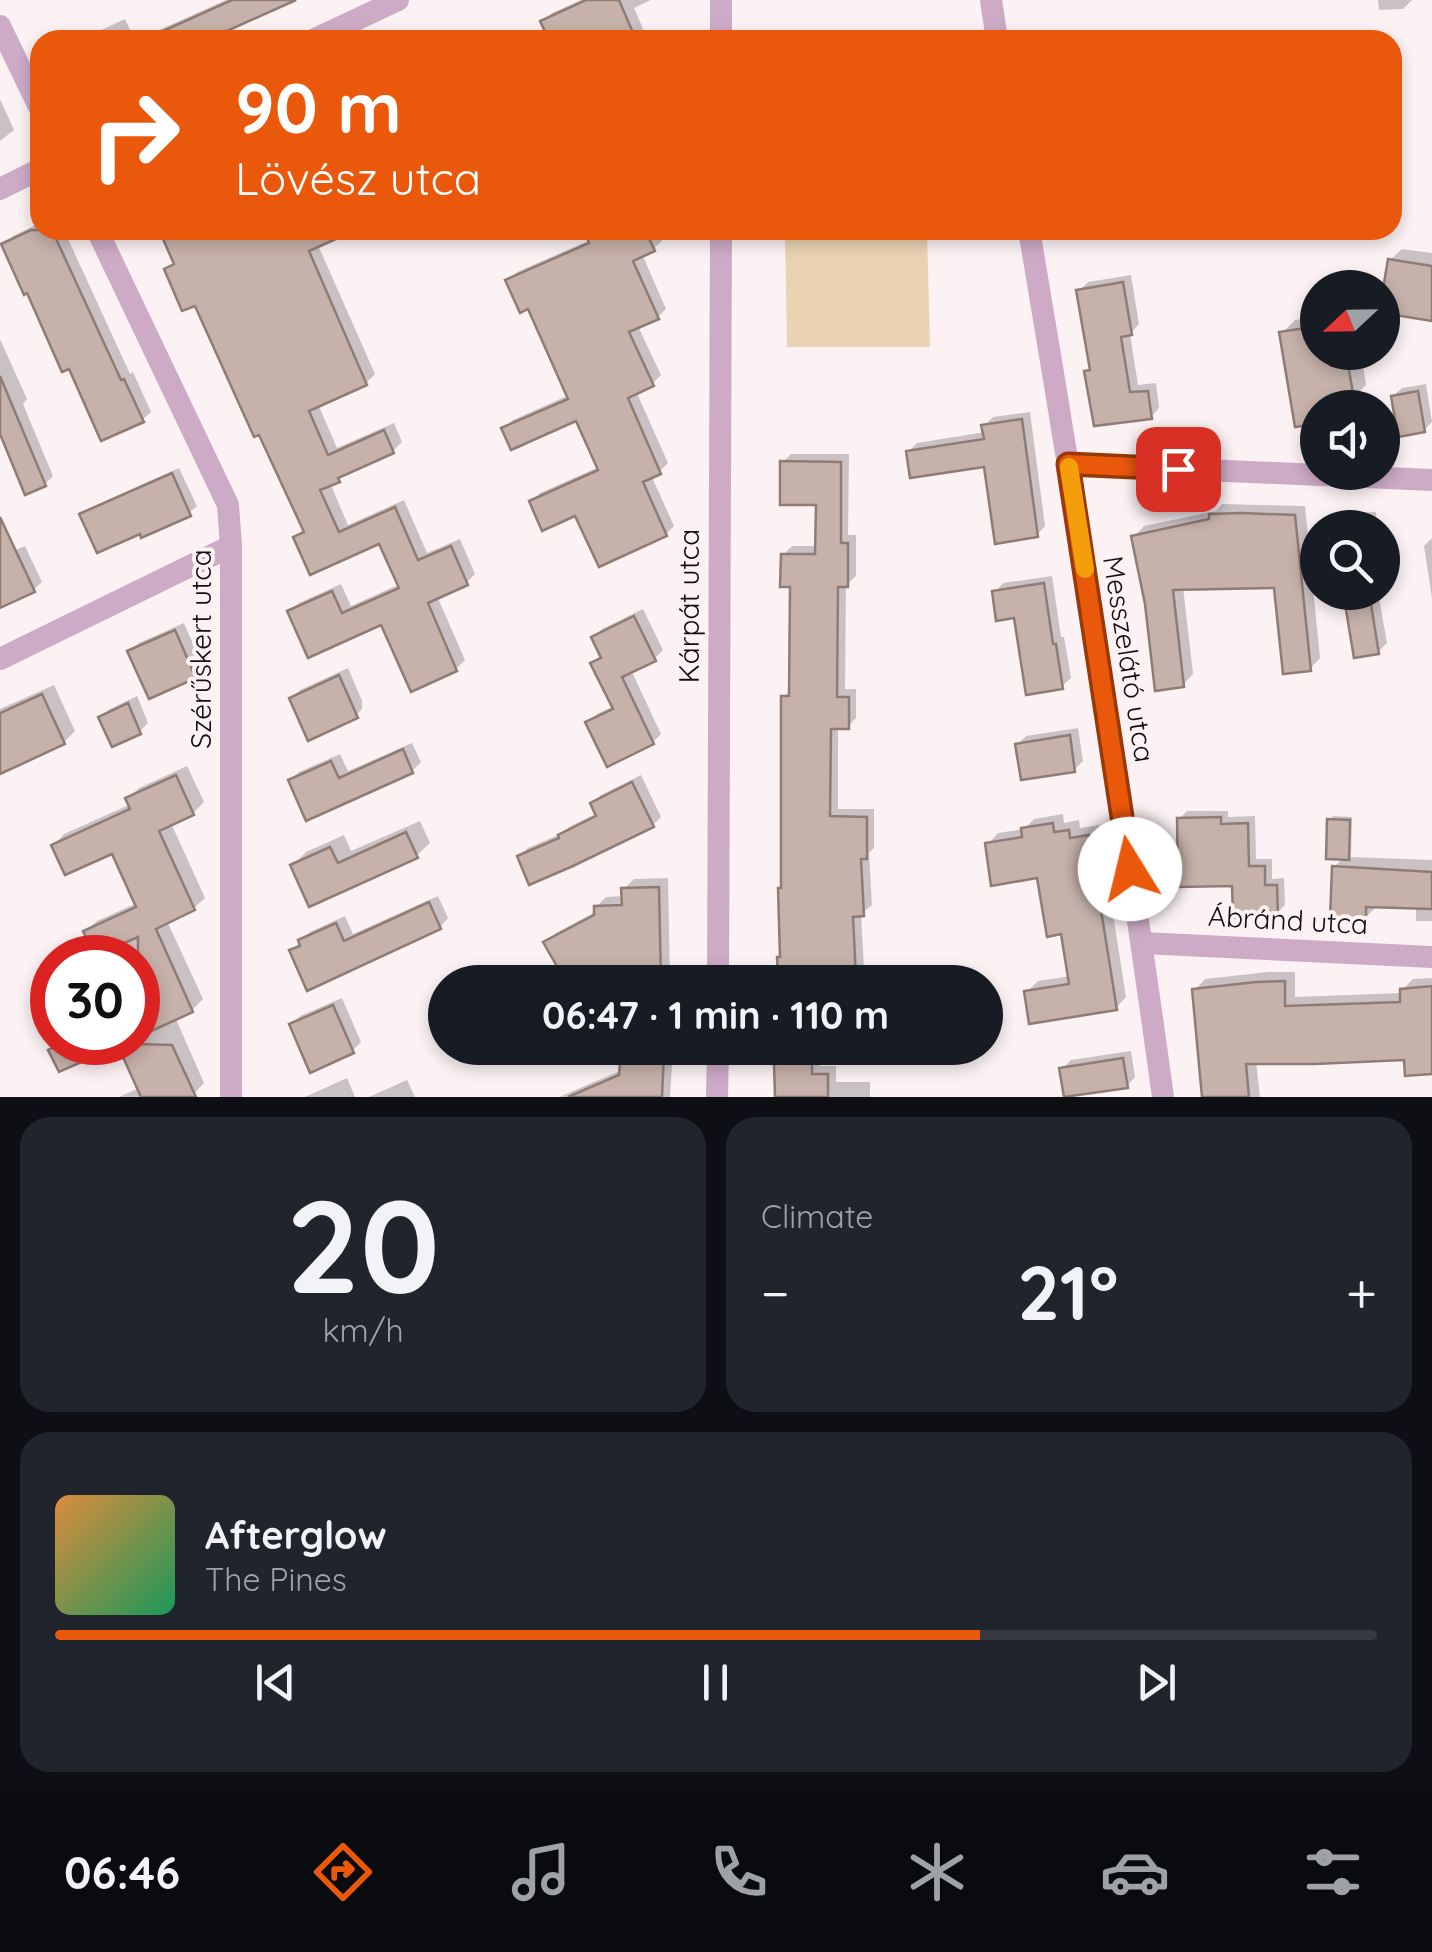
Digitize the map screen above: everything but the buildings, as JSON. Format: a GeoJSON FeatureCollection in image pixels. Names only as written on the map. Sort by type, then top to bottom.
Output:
{"type":"FeatureCollection","features":[{"type":"Feature","properties":{"kind":"street"},"geometry":{"type":"LineString","coordinates":[[334,30],[398,0]]}},
{"type":"Feature","properties":{"kind":"street"},"geometry":{"type":"LineString","coordinates":[[721,30],[722,0]]}},
{"type":"Feature","properties":{"kind":"street"},"geometry":{"type":"LineString","coordinates":[[990,0],[995,30]]}},
{"type":"Feature","properties":{"kind":"street"},"geometry":{"type":"LineString","coordinates":[[0,26],[30,89]]}},
{"type":"Feature","properties":{"kind":"street"},"geometry":{"type":"LineString","coordinates":[[0,189],[30,174]]}},
{"type":"Feature","properties":{"kind":"street","name":"Szérűskert utca"},"geometry":{"type":"LineString","coordinates":[[102,240],[228,505],[231,1097]]}},
{"type":"Feature","properties":{"kind":"street","name":"Kárpát utca"},"geometry":{"type":"LineString","coordinates":[[718,965],[720,240]]}},
{"type":"Feature","properties":{"kind":"street","name":"Messzelátó utca"},"geometry":{"type":"LineString","coordinates":[[1031,240],[1163,1097]]}},
{"type":"Feature","properties":{"kind":"street"},"geometry":{"type":"LineString","coordinates":[[1068,464],[1432,480]]}},
{"type":"Feature","properties":{"kind":"street"},"geometry":{"type":"LineString","coordinates":[[0,659],[231,546]]}},
{"type":"Feature","properties":{"kind":"street","name":"Ábránd utca"},"geometry":{"type":"LineString","coordinates":[[1142,942],[1432,957]]}},
{"type":"Feature","properties":{"kind":"street"},"geometry":{"type":"LineString","coordinates":[[717,1097],[718,1065]]}},
{"type":"Feature","properties":{"kind":"shaded area"},"geometry":{"type":"Polygon","coordinates":[[[785,240],[927,240],[930,347],[787,347],[785,240]]]}},
{"type":"Feature","properties":{"kind":"slow traffic"},"geometry":{"type":"LineString","coordinates":[[1069,467],[1085,569]]}},
{"type":"Feature","properties":{"kind":"route"},"geometry":{"type":"LineString","coordinates":[[1130,869],[1068,464],[1178,469]]}}]}
